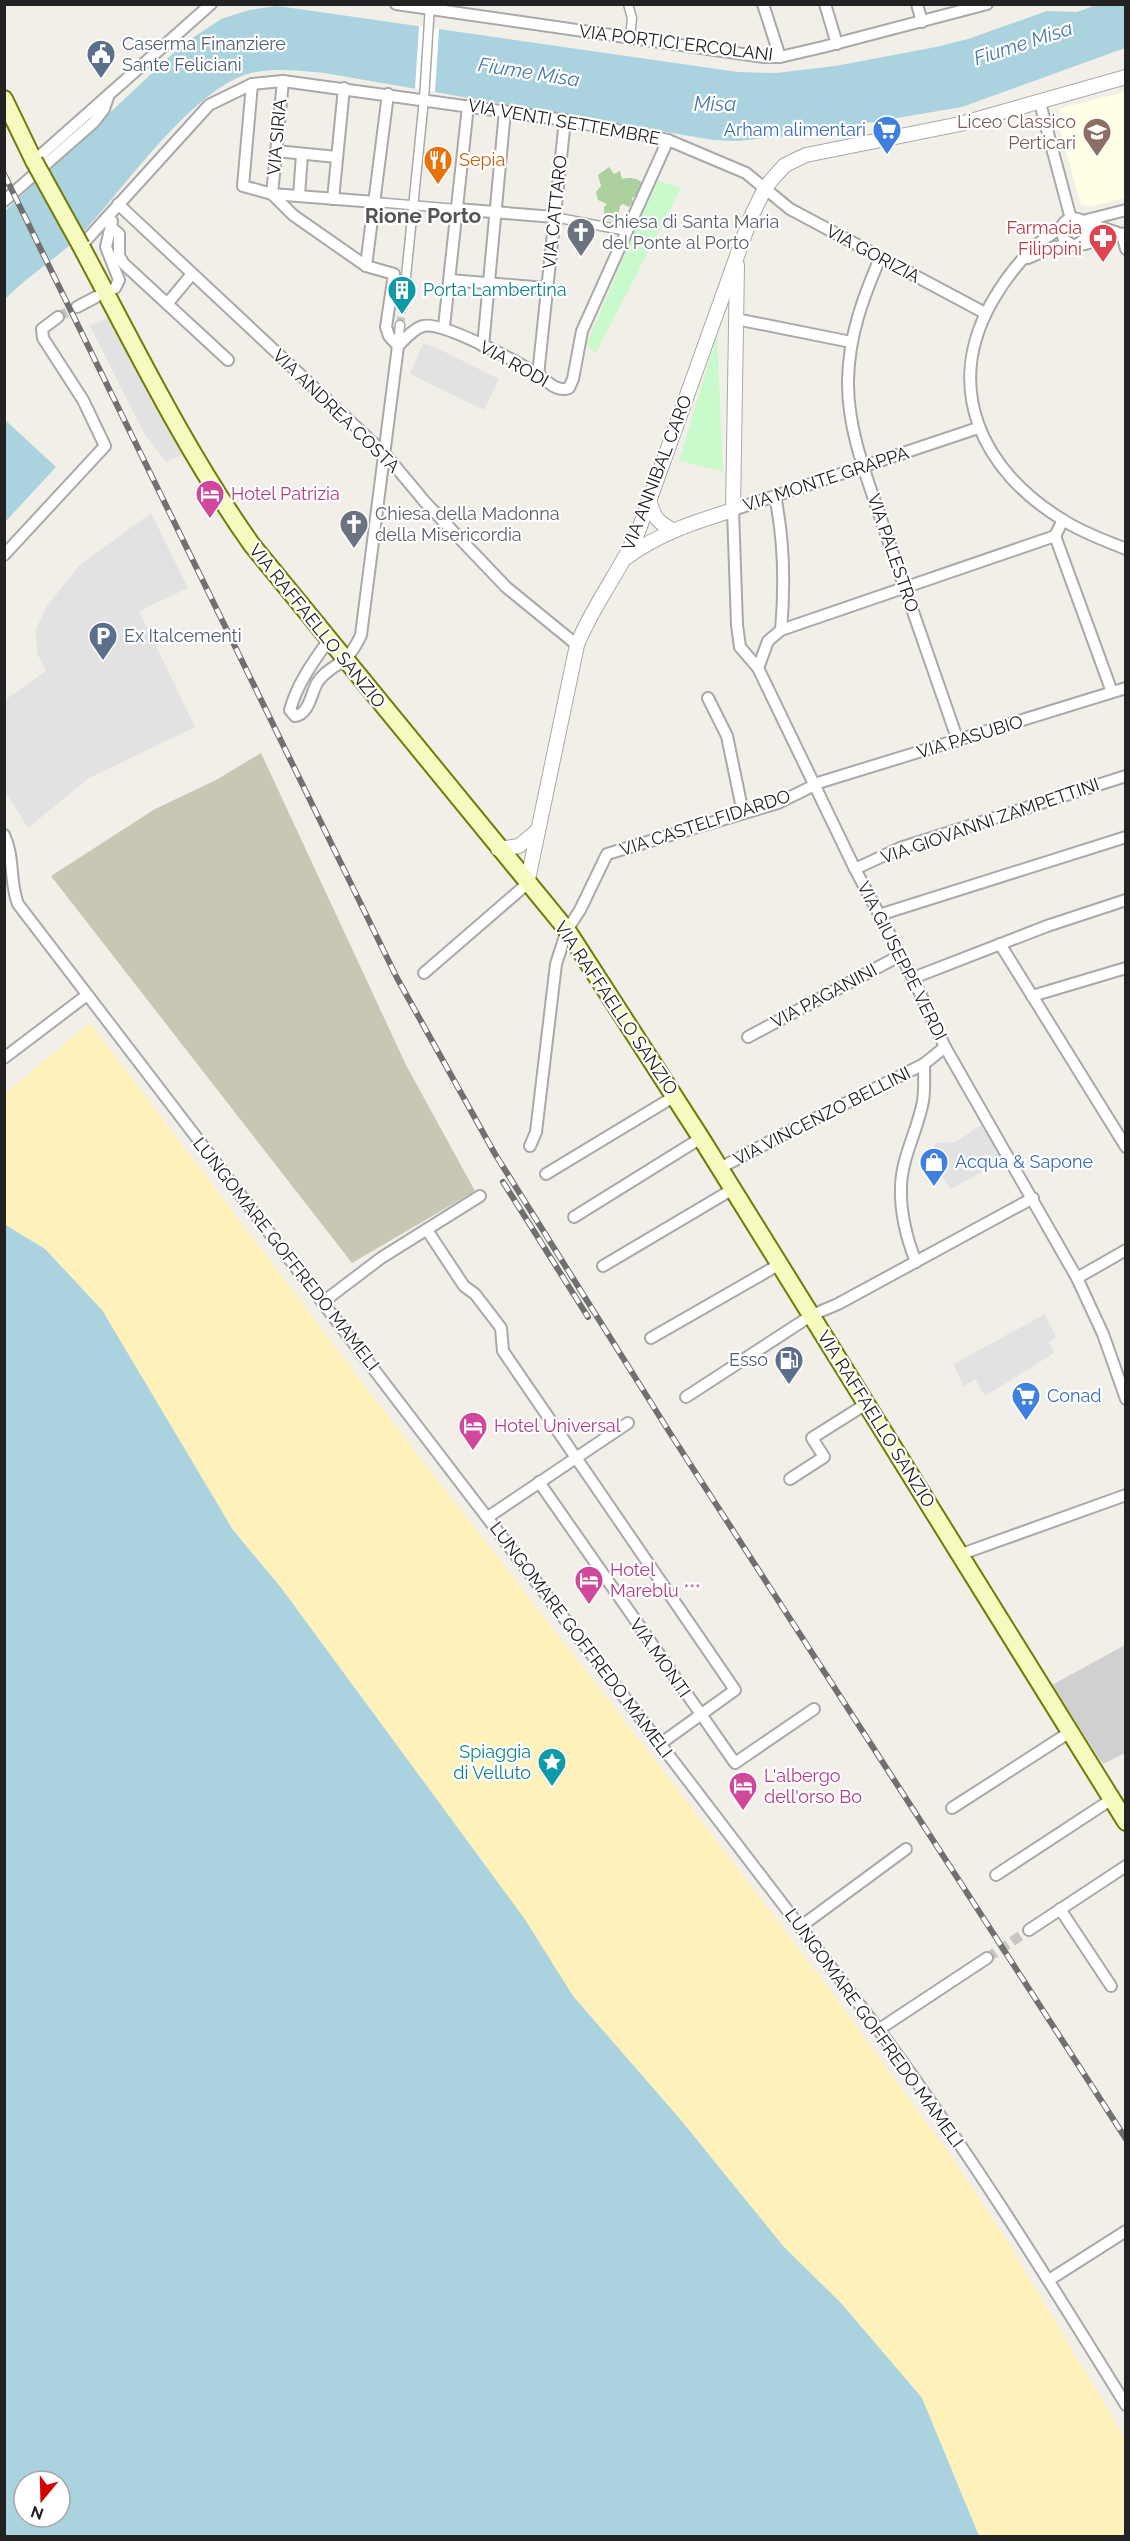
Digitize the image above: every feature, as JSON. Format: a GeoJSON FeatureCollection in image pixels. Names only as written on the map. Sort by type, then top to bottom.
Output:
{"type":"FeatureCollection","features":[{"type":"Feature","properties":{"kind":"main road","name":"VIA RAFFAELLO SANZIO"},"geometry":{"type":"LineString","coordinates":[[4,99],[34,161],[224,506],[252,546],[344,660],[567,930],[675,1096],[812,1315],[1125,1822]]}},
{"type":"Feature","properties":{"kind":"street"},"geometry":{"type":"LineString","coordinates":[[34,161],[211,4]]}},
{"type":"Feature","properties":{"kind":"street","name":"VIA PORTICI ERCOLANI"},"geometry":{"type":"LineString","coordinates":[[396,4],[430,7],[764,57],[780,57],[837,44],[987,4]]}},
{"type":"Feature","properties":{"kind":"street"},"geometry":{"type":"LineString","coordinates":[[628,4],[632,18],[630,38]]}},
{"type":"Feature","properties":{"kind":"street"},"geometry":{"type":"LineString","coordinates":[[763,4],[780,57]]}},
{"type":"Feature","properties":{"kind":"street"},"geometry":{"type":"LineString","coordinates":[[825,4],[837,44]]}},
{"type":"Feature","properties":{"kind":"street"},"geometry":{"type":"LineString","coordinates":[[917,4],[922,22]]}},
{"type":"Feature","properties":{"kind":"street"},"geometry":{"type":"LineString","coordinates":[[403,306],[425,95],[430,7]]}},
{"type":"Feature","properties":{"kind":"street","name":"VIA ANNIBAL CARO"},"geometry":{"type":"LineString","coordinates":[[527,884],[577,645],[591,611],[626,558],[650,503],[709,331],[751,217],[765,188],[785,165],[806,154],[937,130],[1040,103],[1125,77]]}},
{"type":"Feature","properties":{"kind":"street","name":"VIA VENTI SETTEMBRE"},"geometry":{"type":"LineString","coordinates":[[252,84],[282,81],[388,94],[425,95],[468,106],[565,120],[668,140],[746,173],[765,188]]}},
{"type":"Feature","properties":{"kind":"street","name":"VIA SIRIA"},"geometry":{"type":"LineString","coordinates":[[272,194],[282,81]]}},
{"type":"Feature","properties":{"kind":"street"},"geometry":{"type":"LineString","coordinates":[[252,84],[243,186],[272,194],[554,217],[627,231]]}},
{"type":"Feature","properties":{"kind":"street"},"geometry":{"type":"LineString","coordinates":[[81,246],[209,105],[252,84]]}},
{"type":"Feature","properties":{"kind":"street"},"geometry":{"type":"LineString","coordinates":[[333,199],[344,88]]}},
{"type":"Feature","properties":{"kind":"street"},"geometry":{"type":"LineString","coordinates":[[4,201],[94,122],[104,109],[109,94]]}},
{"type":"Feature","properties":{"kind":"street"},"geometry":{"type":"LineString","coordinates":[[366,266],[388,94]]}},
{"type":"Feature","properties":{"kind":"street"},"geometry":{"type":"LineString","coordinates":[[1040,103],[1071,219]]}},
{"type":"Feature","properties":{"kind":"street"},"geometry":{"type":"LineString","coordinates":[[398,346],[413,332],[424,326],[444,327],[468,106]]}},
{"type":"Feature","properties":{"kind":"street"},"geometry":{"type":"LineString","coordinates":[[483,346],[505,111]]}},
{"type":"Feature","properties":{"kind":"street","name":"VIA CATTARO"},"geometry":{"type":"LineString","coordinates":[[538,375],[565,120]]}},
{"type":"Feature","properties":{"kind":"street","name":"VIA RODI"},"geometry":{"type":"LineString","coordinates":[[444,327],[538,375],[558,389],[569,388],[573,379],[582,331],[668,140]]}},
{"type":"Feature","properties":{"kind":"street"},"geometry":{"type":"LineString","coordinates":[[276,152],[337,157]]}},
{"type":"Feature","properties":{"kind":"street"},"geometry":{"type":"LineString","coordinates":[[299,196],[302,154]]}},
{"type":"Feature","properties":{"kind":"street","name":"VIA GORIZIA"},"geometry":{"type":"LineString","coordinates":[[765,188],[790,209],[985,313]]}},
{"type":"Feature","properties":{"kind":"street"},"geometry":{"type":"LineString","coordinates":[[272,194],[293,215],[366,266],[407,276]]}},
{"type":"Feature","properties":{"kind":"street","name":"VIA ANDREA COSTA"},"geometry":{"type":"LineString","coordinates":[[118,204],[385,454],[425,502],[506,586],[577,645]]}},
{"type":"Feature","properties":{"kind":"street"},"geometry":{"type":"LineString","coordinates":[[1085,224],[1125,210]]}},
{"type":"Feature","properties":{"kind":"street"},"geometry":{"type":"LineString","coordinates":[[109,214],[111,227],[106,247],[119,280],[115,288]]}},
{"type":"Feature","properties":{"kind":"street"},"geometry":{"type":"LineString","coordinates":[[1124,233],[1071,219],[1034,246],[1002,285],[985,313],[970,365],[970,399],[978,428],[996,460],[1016,482],[1042,506],[1063,520],[1085,533],[1125,549]]}},
{"type":"Feature","properties":{"kind":"street"},"geometry":{"type":"LineString","coordinates":[[1074,244],[1087,236],[1085,224]]}},
{"type":"Feature","properties":{"kind":"street"},"geometry":{"type":"LineString","coordinates":[[111,227],[119,234],[119,256],[124,264],[228,360]]}},
{"type":"Feature","properties":{"kind":"street"},"geometry":{"type":"LineString","coordinates":[[1061,228],[1064,240],[1074,244]]}},
{"type":"Feature","properties":{"kind":"street"},"geometry":{"type":"LineString","coordinates":[[1019,263],[1038,253],[1124,233]]}},
{"type":"Feature","properties":{"kind":"street"},"geometry":{"type":"LineString","coordinates":[[1124,233],[1125,249]]}},
{"type":"Feature","properties":{"kind":"street"},"geometry":{"type":"LineString","coordinates":[[733,510],[738,255]]}},
{"type":"Feature","properties":{"kind":"street","name":"VIA PALESTRO"},"geometry":{"type":"LineString","coordinates":[[880,258],[860,303],[851,342],[848,380],[851,414],[863,466],[957,741]]}},
{"type":"Feature","properties":{"kind":"street"},"geometry":{"type":"LineString","coordinates":[[167,303],[192,274]]}},
{"type":"Feature","properties":{"kind":"street"},"geometry":{"type":"LineString","coordinates":[[394,274],[386,327],[389,336],[398,346]]}},
{"type":"Feature","properties":{"kind":"street"},"geometry":{"type":"LineString","coordinates":[[450,280],[546,288]]}},
{"type":"Feature","properties":{"kind":"street"},"geometry":{"type":"LineString","coordinates":[[77,307],[96,297]]}},
{"type":"Feature","properties":{"kind":"street"},"geometry":{"type":"LineString","coordinates":[[4,555],[105,446],[83,400],[43,338],[42,329],[58,317]]}},
{"type":"Feature","properties":{"kind":"street"},"geometry":{"type":"LineString","coordinates":[[736,319],[851,342]]}},
{"type":"Feature","properties":{"kind":"street"},"geometry":{"type":"LineString","coordinates":[[709,331],[717,324],[724,323],[730,328],[736,340]]}},
{"type":"Feature","properties":{"kind":"street"},"geometry":{"type":"LineString","coordinates":[[328,640],[305,675],[292,704],[292,714],[295,716],[302,714],[324,673],[344,660],[362,635],[400,325]]}},
{"type":"Feature","properties":{"kind":"street","name":"VIA MONTE GRAPPA"},"geometry":{"type":"LineString","coordinates":[[626,558],[648,542],[673,530],[978,428]]}},
{"type":"Feature","properties":{"kind":"street"},"geometry":{"type":"LineString","coordinates":[[775,496],[782,530],[781,630]]}},
{"type":"Feature","properties":{"kind":"street"},"geometry":{"type":"LineString","coordinates":[[650,503],[653,516],[661,524],[673,530]]}},
{"type":"Feature","properties":{"kind":"street","name":"VIA GIUSEPPE VERDI"},"geometry":{"type":"LineString","coordinates":[[733,510],[736,625],[740,646],[758,668],[810,771],[814,785],[855,869],[913,978],[945,1047],[1077,1278],[1103,1334],[1125,1399]]}},
{"type":"Feature","properties":{"kind":"street"},"geometry":{"type":"LineString","coordinates":[[758,668],[768,641],[781,630],[1055,536],[1063,520]]}},
{"type":"Feature","properties":{"kind":"street"},"geometry":{"type":"LineString","coordinates":[[1055,536],[1112,692]]}},
{"type":"Feature","properties":{"kind":"street","name":"VIA PASUBIO"},"geometry":{"type":"LineString","coordinates":[[814,785],[1125,688]]}},
{"type":"Feature","properties":{"kind":"street"},"geometry":{"type":"LineString","coordinates":[[708,698],[727,736],[743,813]]}},
{"type":"Feature","properties":{"kind":"street","name":"VIA GIOVANNI ZAMPETTINI"},"geometry":{"type":"LineString","coordinates":[[855,869],[900,848],[1125,776]]}},
{"type":"Feature","properties":{"kind":"street","name":"VIA CASTELFIDARDO"},"geometry":{"type":"LineString","coordinates":[[530,1146],[536,1132],[556,964],[567,930],[580,910],[607,854],[778,803],[814,785]]}},
{"type":"Feature","properties":{"kind":"street"},"geometry":{"type":"LineString","coordinates":[[498,849],[519,846],[539,828]]}},
{"type":"Feature","properties":{"kind":"street","name":"LUNGOMARE GOFFREDO MAMELI"},"geometry":{"type":"LineString","coordinates":[[4,834],[12,861],[13,892],[18,904],[878,2030],[951,2130],[1049,2280],[1125,2405]]}},
{"type":"Feature","properties":{"kind":"street"},"geometry":{"type":"LineString","coordinates":[[879,915],[1125,837]]}},
{"type":"Feature","properties":{"kind":"street"},"geometry":{"type":"LineString","coordinates":[[424,973],[527,884]]}},
{"type":"Feature","properties":{"kind":"street"},"geometry":{"type":"LineString","coordinates":[[913,978],[1000,944],[1125,900]]}},
{"type":"Feature","properties":{"kind":"street"},"geometry":{"type":"LineString","coordinates":[[1000,944],[1125,1148]]}},
{"type":"Feature","properties":{"kind":"street","name":"VIA PAGANINI"},"geometry":{"type":"LineString","coordinates":[[748,1037],[901,955]]}},
{"type":"Feature","properties":{"kind":"street"},"geometry":{"type":"LineString","coordinates":[[1032,996],[1125,968]]}},
{"type":"Feature","properties":{"kind":"street"},"geometry":{"type":"LineString","coordinates":[[4,1058],[87,995]]}},
{"type":"Feature","properties":{"kind":"street","name":"VIA VINCENZO BELLINI"},"geometry":{"type":"LineString","coordinates":[[720,1168],[924,1064],[945,1047]]}},
{"type":"Feature","properties":{"kind":"street"},"geometry":{"type":"LineString","coordinates":[[916,1262],[908,1243],[902,1217],[901,1185],[906,1155],[923,1102],[924,1064]]}},
{"type":"Feature","properties":{"kind":"street"},"geometry":{"type":"LineString","coordinates":[[546,1174],[675,1096]]}},
{"type":"Feature","properties":{"kind":"street"},"geometry":{"type":"LineString","coordinates":[[574,1217],[701,1138]]}},
{"type":"Feature","properties":{"kind":"street"},"geometry":{"type":"LineString","coordinates":[[603,1266],[733,1189]]}},
{"type":"Feature","properties":{"kind":"street"},"geometry":{"type":"LineString","coordinates":[[324,1302],[361,1272],[480,1196]]}},
{"type":"Feature","properties":{"kind":"street"},"geometry":{"type":"LineString","coordinates":[[686,1396],[812,1315],[838,1304],[1033,1198]]}},
{"type":"Feature","properties":{"kind":"street"},"geometry":{"type":"LineString","coordinates":[[427,1230],[464,1286],[475,1294],[501,1328],[503,1351],[735,1690],[660,1744]]}},
{"type":"Feature","properties":{"kind":"street"},"geometry":{"type":"LineString","coordinates":[[1077,1278],[1125,1250]]}},
{"type":"Feature","properties":{"kind":"street"},"geometry":{"type":"LineString","coordinates":[[651,1338],[780,1264]]}},
{"type":"Feature","properties":{"kind":"street"},"geometry":{"type":"LineString","coordinates":[[790,1479],[824,1457],[812,1438],[866,1404]]}},
{"type":"Feature","properties":{"kind":"street"},"geometry":{"type":"LineString","coordinates":[[488,1517],[628,1423]]}},
{"type":"Feature","properties":{"kind":"street","name":"VIA MONTI"},"geometry":{"type":"LineString","coordinates":[[538,1482],[699,1715],[735,1763],[814,1709]]}},
{"type":"Feature","properties":{"kind":"street"},"geometry":{"type":"LineString","coordinates":[[959,1555],[1125,1495]]}},
{"type":"Feature","properties":{"kind":"street"},"geometry":{"type":"LineString","coordinates":[[952,1808],[1070,1732]]}},
{"type":"Feature","properties":{"kind":"street"},"geometry":{"type":"LineString","coordinates":[[996,1875],[1112,1799]]}},
{"type":"Feature","properties":{"kind":"street"},"geometry":{"type":"LineString","coordinates":[[800,1927],[906,1849]]}},
{"type":"Feature","properties":{"kind":"street"},"geometry":{"type":"LineString","coordinates":[[1029,1930],[1125,1866]]}},
{"type":"Feature","properties":{"kind":"street"},"geometry":{"type":"LineString","coordinates":[[1060,1909],[1111,1986]]}},
{"type":"Feature","properties":{"kind":"street"},"geometry":{"type":"LineString","coordinates":[[878,2030],[987,1958]]}},
{"type":"Feature","properties":{"kind":"street"},"geometry":{"type":"LineString","coordinates":[[1049,2280],[1125,2231]]}},
{"type":"Feature","properties":{"kind":"shaded area","name":"Liceo Classico Perticari"},"geometry":{"type":"Polygon","coordinates":[[[1125,92],[1125,198],[1091,206],[1081,205],[1057,119],[1061,108],[1125,92]]]}},
{"type":"Feature","properties":{"kind":"shaded area"},"geometry":{"type":"Polygon","coordinates":[[[112,316],[188,452],[166,462],[145,435],[90,326],[112,316]]]}},
{"type":"Feature","properties":{"kind":"shaded area"},"geometry":{"type":"Polygon","coordinates":[[[423,344],[433,346],[499,379],[484,410],[410,374],[423,344]]]}},
{"type":"Feature","properties":{"kind":"shaded area","name":"Ex Italcementi"},"geometry":{"type":"Polygon","coordinates":[[[151,513],[188,588],[139,611],[195,727],[89,778],[28,828],[5,791],[5,700],[46,671],[37,653],[36,629],[47,606],[79,566],[151,513]]]}},
{"type":"Feature","properties":{"kind":"shaded area"},"geometry":{"type":"Polygon","coordinates":[[[261,753],[406,1065],[475,1191],[352,1263],[51,876],[155,809],[216,780],[261,753]]]}},
{"type":"Feature","properties":{"kind":"shaded area"},"geometry":{"type":"Polygon","coordinates":[[[982,1124],[1003,1160],[951,1189],[930,1160],[935,1143],[956,1142],[982,1124]]]}},
{"type":"Feature","properties":{"kind":"shaded area"},"geometry":{"type":"Polygon","coordinates":[[[1045,1314],[1056,1337],[1049,1342],[1054,1353],[985,1396],[975,1379],[963,1387],[954,1364],[1045,1314]]]}},
{"type":"Feature","properties":{"kind":"shaded area"},"geometry":{"type":"Polygon","coordinates":[[[1125,1645],[1125,1753],[1103,1764],[1052,1685],[1125,1645]]]}},
{"type":"Feature","properties":{"kind":"green space"},"geometry":{"type":"Polygon","coordinates":[[[609,167],[614,174],[620,171],[622,179],[634,179],[644,185],[640,195],[632,198],[633,202],[629,207],[623,204],[620,206],[618,217],[613,222],[604,217],[604,207],[607,204],[598,200],[596,192],[601,186],[598,175],[609,167]]]}},
{"type":"Feature","properties":{"kind":"green space"},"geometry":{"type":"Polygon","coordinates":[[[656,180],[681,188],[596,353],[587,346],[588,341],[656,180]]]}},
{"type":"Feature","properties":{"kind":"green space"},"geometry":{"type":"Polygon","coordinates":[[[717,335],[723,471],[679,461],[717,335]]]}},
{"type":"Feature","properties":{"kind":"sand","name":"Spiaggia di Velluto"},"geometry":{"type":"Polygon","coordinates":[[[90,1023],[377,1402],[662,1769],[833,1994],[952,2158],[1007,2241],[1125,2438],[1125,2536],[979,2536],[922,2398],[841,2303],[784,2247],[680,2119],[573,1996],[524,1918],[282,1589],[233,1530],[102,1310],[45,1249],[5,1224],[4,1094],[90,1023]]]}},
{"type":"Feature","properties":{"kind":"water","name":"Misa"},"geometry":{"type":"Polygon","coordinates":[[[1096,5],[1125,5],[1125,48],[962,107],[797,135],[738,141],[713,140],[324,73],[282,70],[256,72],[234,79],[211,94],[188,114],[143,161],[88,227],[5,299],[5,211],[182,45],[221,19],[249,10],[277,6],[738,72],[776,73],[835,66],[936,47],[968,39],[1047,11],[1077,12],[1096,5]]]}},
{"type":"Feature","properties":{"kind":"water"},"geometry":{"type":"Polygon","coordinates":[[[4,419],[56,467],[5,522],[4,522],[4,419]]]}},
{"type":"Feature","properties":{"kind":"water"},"geometry":{"type":"Polygon","coordinates":[[[4,1224],[45,1249],[102,1310],[233,1530],[282,1589],[524,1918],[573,1996],[680,2119],[784,2247],[841,2303],[922,2398],[979,2536],[5,2536],[4,1224]]]}},
{"type":"Feature","properties":{"kind":"pier"},"geometry":{"type":"Polygon","coordinates":[[[419,26],[439,29],[435,92],[415,89],[419,26]]]}},
{"type":"Feature","properties":{"kind":"tunnel"},"geometry":{"type":"LineString","coordinates":[[400,325],[403,306]]}},
{"type":"Feature","properties":{"kind":"tunnel"},"geometry":{"type":"LineString","coordinates":[[58,317],[77,307]]}},
{"type":"Feature","properties":{"kind":"tunnel"},"geometry":{"type":"LineString","coordinates":[[987,1958],[1029,1930]]}},
{"type":"Feature","properties":{"kind":"railway"},"geometry":{"type":"LineString","coordinates":[[4,174],[397,978],[495,1154],[670,1433],[1126,2139]]}},
{"type":"Feature","properties":{"kind":"railway"},"geometry":{"type":"LineString","coordinates":[[503,1182],[588,1317]]}},
{"type":"Feature","properties":{"kind":"place","name":"Caserma Finanziere Sante Feliciani"},"geometry":{"type":"Point","coordinates":[101,80]}},
{"type":"Feature","properties":{"kind":"place","name":"Arham alimentari"},"geometry":{"type":"Point","coordinates":[887,156]}},
{"type":"Feature","properties":{"kind":"place","name":"Liceo Classico Perticari"},"geometry":{"type":"Point","coordinates":[1097,158]}},
{"type":"Feature","properties":{"kind":"place","name":"Sepia"},"geometry":{"type":"Point","coordinates":[438,186]}},
{"type":"Feature","properties":{"kind":"place","name":"Chiesa di Santa Maria del Ponte al Porto"},"geometry":{"type":"Point","coordinates":[581,258]}},
{"type":"Feature","properties":{"kind":"place","name":"Farmacia Filippini"},"geometry":{"type":"Point","coordinates":[1103,264]}},
{"type":"Feature","properties":{"kind":"place","name":"Porta Lambertina"},"geometry":{"type":"Point","coordinates":[402,316]}},
{"type":"Feature","properties":{"kind":"place","name":"Hotel Patrizia"},"geometry":{"type":"Point","coordinates":[210,520]}},
{"type":"Feature","properties":{"kind":"place","name":"Chiesa della Madonna della Misericordia"},"geometry":{"type":"Point","coordinates":[354,550]}},
{"type":"Feature","properties":{"kind":"place","name":"Ex Italcementi"},"geometry":{"type":"Point","coordinates":[103,662]}},
{"type":"Feature","properties":{"kind":"place","name":"Acqua & Sapone"},"geometry":{"type":"Point","coordinates":[934,1188]}},
{"type":"Feature","properties":{"kind":"place","name":"Esso"},"geometry":{"type":"Point","coordinates":[789,1386]}},
{"type":"Feature","properties":{"kind":"place","name":"Conad"},"geometry":{"type":"Point","coordinates":[1026,1422]}},
{"type":"Feature","properties":{"kind":"place","name":"Hotel Universal"},"geometry":{"type":"Point","coordinates":[473,1452]}},
{"type":"Feature","properties":{"kind":"place","name":"Hotel Mareblu ***"},"geometry":{"type":"Point","coordinates":[589,1606]}},
{"type":"Feature","properties":{"kind":"place","name":"Spiaggia di Velluto"},"geometry":{"type":"Point","coordinates":[552,1788]}},
{"type":"Feature","properties":{"kind":"place","name":"L'albergo dell'orso Bo"},"geometry":{"type":"Point","coordinates":[743,1812]}},
{"type":"Feature","properties":{"kind":"district","name":"Rione Porto"},"geometry":{"type":"Point","coordinates":[423,216]}},
{"type":"Feature","properties":{"kind":"water label","name":"Fiume Misa"},"geometry":{"type":"Point","coordinates":[1023,43]}},
{"type":"Feature","properties":{"kind":"water label","name":"Fiume Misa"},"geometry":{"type":"Point","coordinates":[529,72]}}]}
